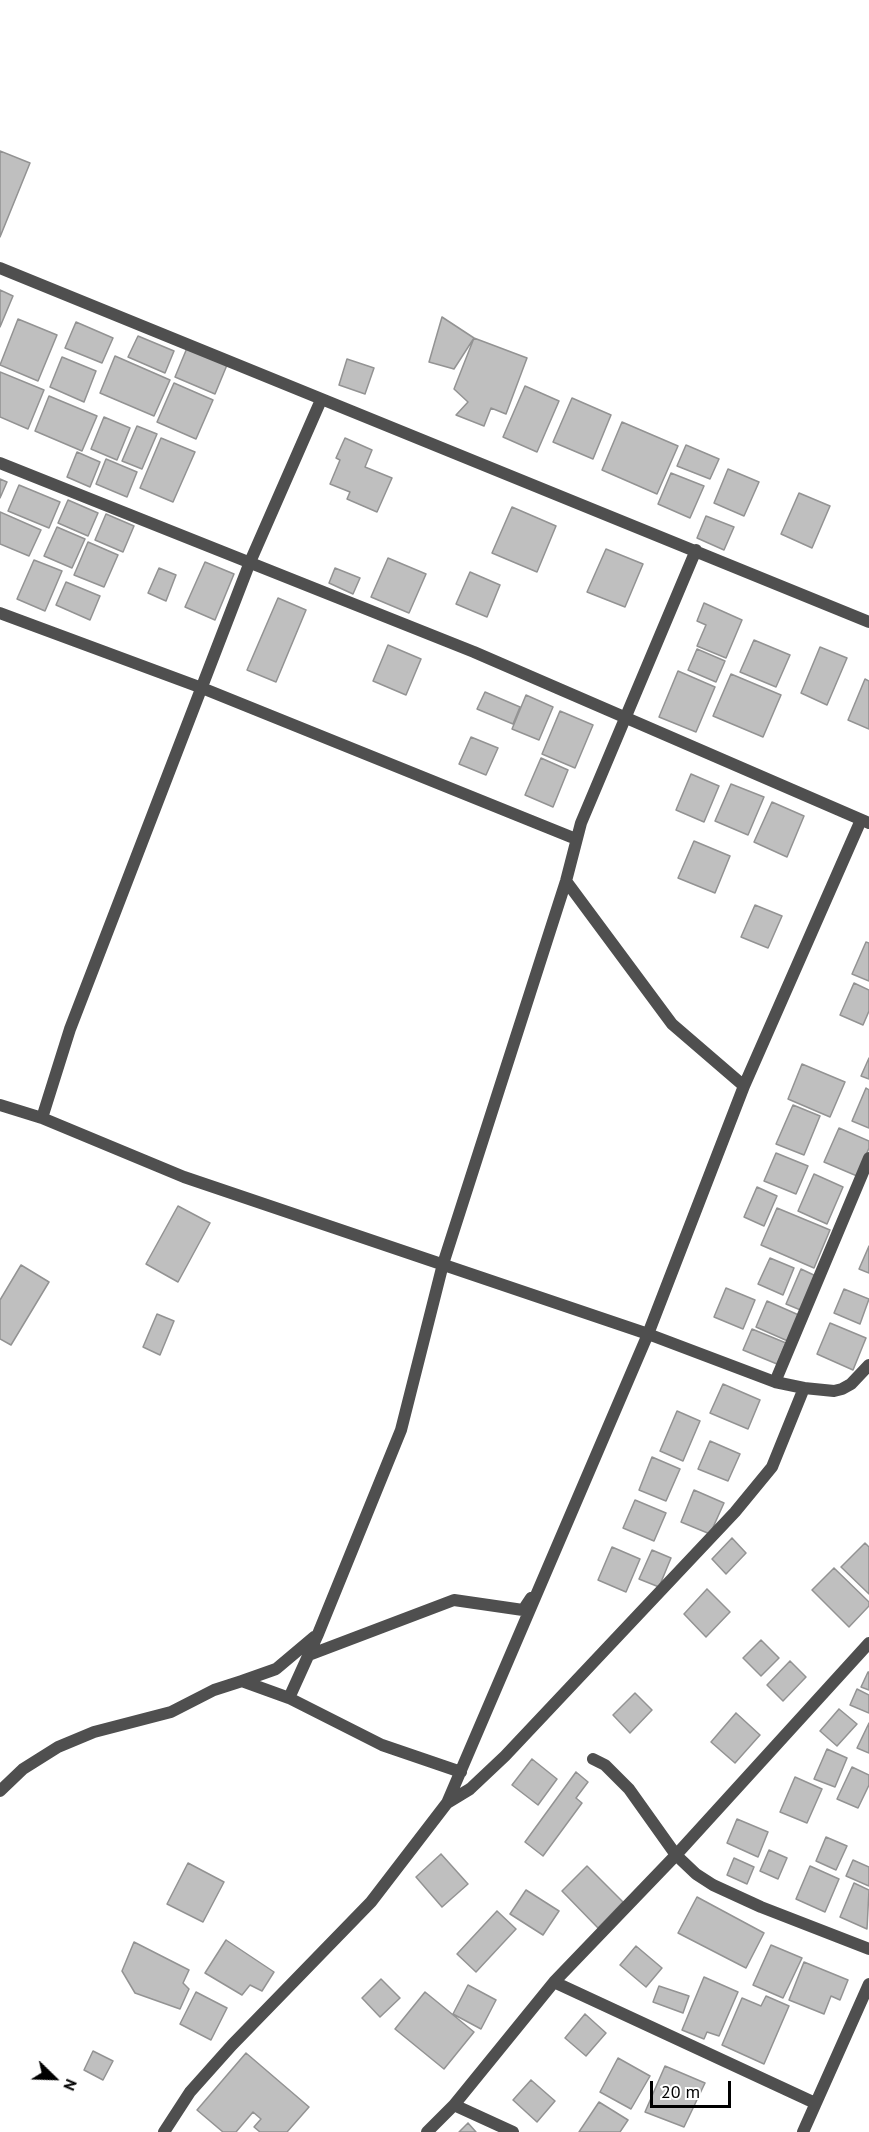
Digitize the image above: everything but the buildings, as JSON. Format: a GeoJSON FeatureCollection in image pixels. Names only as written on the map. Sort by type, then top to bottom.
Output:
{"type":"FeatureCollection","features":[{"type":"Feature","properties":{"kind":"street"},"geometry":{"type":"LineString","coordinates":[[0,268],[869,622]]}},
{"type":"Feature","properties":{"kind":"street"},"geometry":{"type":"LineString","coordinates":[[42,1118],[70,1029],[250,562],[321,400]]}},
{"type":"Feature","properties":{"kind":"street"},"geometry":{"type":"LineString","coordinates":[[0,463],[474,652],[865,821],[744,1086],[648,1334],[447,1803],[371,1902],[232,2045],[190,2092],[164,2132]]}},
{"type":"Feature","properties":{"kind":"street"},"geometry":{"type":"LineString","coordinates":[[289,1698],[318,1634],[401,1430],[442,1264],[566,881],[576,839],[624,718],[696,550]]}},
{"type":"Feature","properties":{"kind":"street"},"geometry":{"type":"LineString","coordinates":[[0,613],[202,688],[576,839]]}},
{"type":"Feature","properties":{"kind":"street"},"geometry":{"type":"LineString","coordinates":[[566,881],[672,1024],[744,1086]]}},
{"type":"Feature","properties":{"kind":"street"},"geometry":{"type":"LineString","coordinates":[[0,1105],[42,1118],[184,1177],[648,1334],[775,1382],[834,1391],[851,1384],[869,1365]]}},
{"type":"Feature","properties":{"kind":"street"},"geometry":{"type":"LineString","coordinates":[[775,1382],[869,1158]]}},
{"type":"Feature","properties":{"kind":"street"},"geometry":{"type":"LineString","coordinates":[[447,1803],[470,1790],[505,1756],[735,1512],[772,1467],[804,1388]]}},
{"type":"Feature","properties":{"kind":"street"},"geometry":{"type":"LineString","coordinates":[[309,1655],[453,1600],[523,1610],[543,1580]]}},
{"type":"Feature","properties":{"kind":"street"},"geometry":{"type":"LineString","coordinates":[[0,1791],[23,1769],[58,1747],[105,1728],[171,1712],[214,1690],[276,1669],[318,1634]]}},
{"type":"Feature","properties":{"kind":"street"},"geometry":{"type":"LineString","coordinates":[[427,2132],[454,2105],[554,1982],[676,1855],[869,1643]]}},
{"type":"Feature","properties":{"kind":"street"},"geometry":{"type":"LineString","coordinates":[[242,1681],[289,1698],[382,1745],[461,1772]]}},
{"type":"Feature","properties":{"kind":"street"},"geometry":{"type":"LineString","coordinates":[[593,1759],[605,1765],[629,1789],[676,1855],[713,1886],[869,1949]]}},
{"type":"Feature","properties":{"kind":"street"},"geometry":{"type":"LineString","coordinates":[[554,1982],[815,2103]]}},
{"type":"Feature","properties":{"kind":"street"},"geometry":{"type":"LineString","coordinates":[[803,2132],[869,1984]]}},
{"type":"Feature","properties":{"kind":"street"},"geometry":{"type":"LineString","coordinates":[[454,2105],[513,2132]]}}]}
